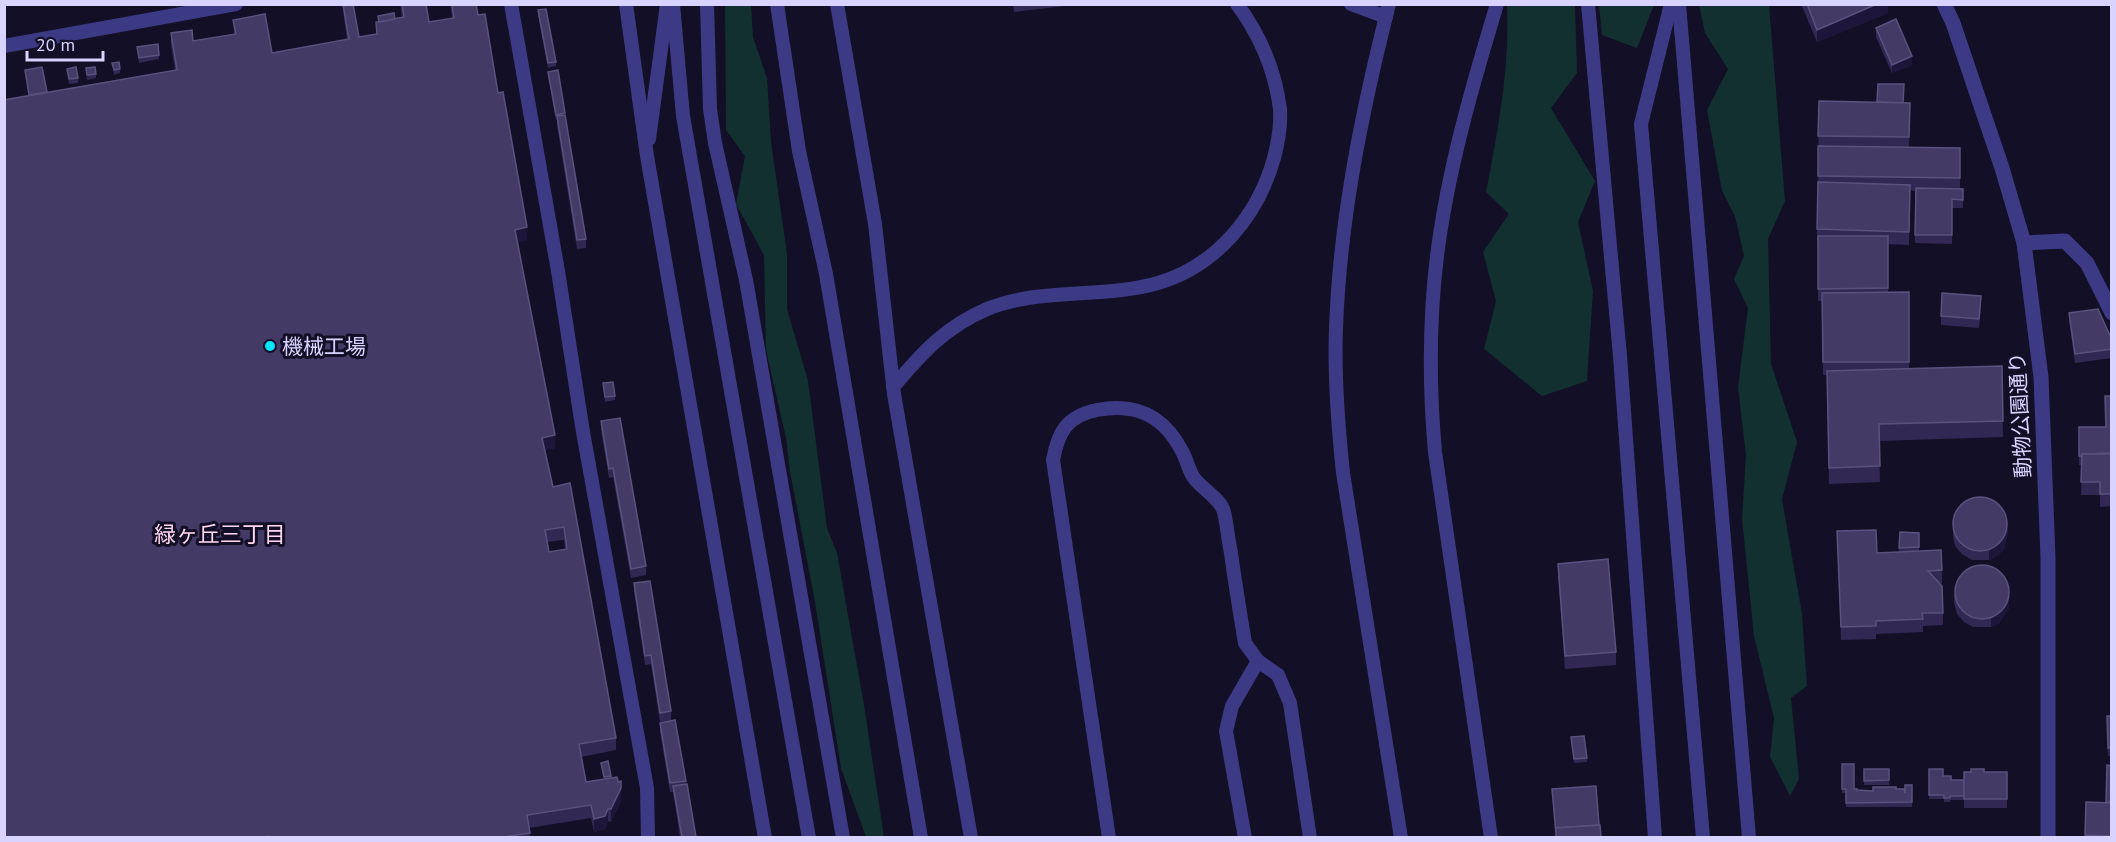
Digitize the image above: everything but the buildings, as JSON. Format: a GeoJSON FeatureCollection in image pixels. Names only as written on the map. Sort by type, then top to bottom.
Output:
{"type":"FeatureCollection","features":[{"type":"Feature","properties":{"kind":"street","name":"動物公園通り"},"geometry":{"type":"LineString","coordinates":[[1944,4],[1953,23],[1999,157],[2024,243],[2041,377],[2048,558],[2048,837]]}},
{"type":"Feature","properties":{"kind":"street"},"geometry":{"type":"LineString","coordinates":[[2024,243],[2065,241],[2086,264],[2112,312]]}},
{"type":"Feature","properties":{"kind":"lane"},"geometry":{"type":"LineString","coordinates":[[4,46],[236,4]]}},
{"type":"Feature","properties":{"kind":"lane"},"geometry":{"type":"LineString","coordinates":[[511,4],[558,271],[585,443],[647,788],[648,837]]}},
{"type":"Feature","properties":{"kind":"lane"},"geometry":{"type":"LineString","coordinates":[[626,4],[647,156],[765,837]]}},
{"type":"Feature","properties":{"kind":"lane"},"geometry":{"type":"LineString","coordinates":[[647,156],[667,4]]}},
{"type":"Feature","properties":{"kind":"lane"},"geometry":{"type":"LineString","coordinates":[[673,4],[683,116],[809,837]]}},
{"type":"Feature","properties":{"kind":"lane"},"geometry":{"type":"LineString","coordinates":[[707,4],[710,109],[715,143],[746,280],[843,837]]}},
{"type":"Feature","properties":{"kind":"lane"},"geometry":{"type":"LineString","coordinates":[[777,4],[799,151],[826,274],[921,837]]}},
{"type":"Feature","properties":{"kind":"lane"},"geometry":{"type":"LineString","coordinates":[[837,4],[875,224],[893,387],[971,837]]}},
{"type":"Feature","properties":{"kind":"lane"},"geometry":{"type":"LineString","coordinates":[[893,387],[928,347],[951,328],[988,309],[1021,300],[1128,289],[1158,283],[1186,272],[1211,256],[1235,233],[1254,207],[1269,175],[1278,142],[1280,111],[1276,86],[1265,52],[1252,25],[1237,4]]}},
{"type":"Feature","properties":{"kind":"lane"},"geometry":{"type":"LineString","coordinates":[[1351,4],[1387,11],[1358,136],[1349,193],[1336,330],[1338,413],[1343,473],[1401,837]]}},
{"type":"Feature","properties":{"kind":"lane"},"geometry":{"type":"LineString","coordinates":[[1491,837],[1435,452],[1430,372],[1431,326],[1443,217],[1456,154],[1497,4]]}},
{"type":"Feature","properties":{"kind":"lane"},"geometry":{"type":"LineString","coordinates":[[1588,4],[1620,356],[1655,837]]}},
{"type":"Feature","properties":{"kind":"lane"},"geometry":{"type":"LineString","coordinates":[[1671,4],[1641,124],[1703,837]]}},
{"type":"Feature","properties":{"kind":"lane"},"geometry":{"type":"LineString","coordinates":[[1679,4],[1749,837]]}},
{"type":"Feature","properties":{"kind":"lane"},"geometry":{"type":"LineString","coordinates":[[1109,837],[1053,460],[1056,442],[1062,429],[1072,420],[1096,410],[1120,408],[1139,411],[1156,418],[1170,430],[1194,478],[1224,509],[1245,643],[1257,661],[1278,675],[1290,703],[1310,837]]}},
{"type":"Feature","properties":{"kind":"lane"},"geometry":{"type":"LineString","coordinates":[[1245,837],[1226,731],[1232,706],[1257,661]]}},
{"type":"Feature","properties":{"kind":"green space"},"geometry":{"type":"Polygon","coordinates":[[[725,5],[751,5],[753,37],[767,78],[771,142],[787,254],[787,309],[808,381],[827,528],[837,553],[864,705],[884,837],[866,837],[841,768],[786,438],[766,350],[764,255],[736,204],[745,156],[726,130],[725,5]]]}},
{"type":"Feature","properties":{"kind":"green space"},"geometry":{"type":"Polygon","coordinates":[[[1507,5],[1575,5],[1577,73],[1551,108],[1595,181],[1578,222],[1593,291],[1587,381],[1542,396],[1484,349],[1496,301],[1483,252],[1509,214],[1486,192],[1505,76],[1507,5]]]}},
{"type":"Feature","properties":{"kind":"green space"},"geometry":{"type":"Polygon","coordinates":[[[1599,5],[1654,5],[1637,48],[1602,35],[1599,5]]]}},
{"type":"Feature","properties":{"kind":"green space"},"geometry":{"type":"Polygon","coordinates":[[[1699,5],[1769,5],[1785,201],[1768,239],[1771,364],[1797,442],[1782,499],[1802,614],[1807,686],[1791,698],[1799,779],[1790,796],[1770,757],[1774,718],[1754,636],[1742,519],[1746,455],[1738,387],[1748,308],[1734,279],[1744,256],[1735,216],[1722,191],[1707,110],[1728,69],[1705,33],[1699,5]]]}},
{"type":"Feature","properties":{"kind":"place","name":"機械工場"},"geometry":{"type":"Point","coordinates":[270,346]}},
{"type":"Feature","properties":{"kind":"district","name":"緑ヶ丘三丁目"},"geometry":{"type":"Point","coordinates":[220,534]}}]}
